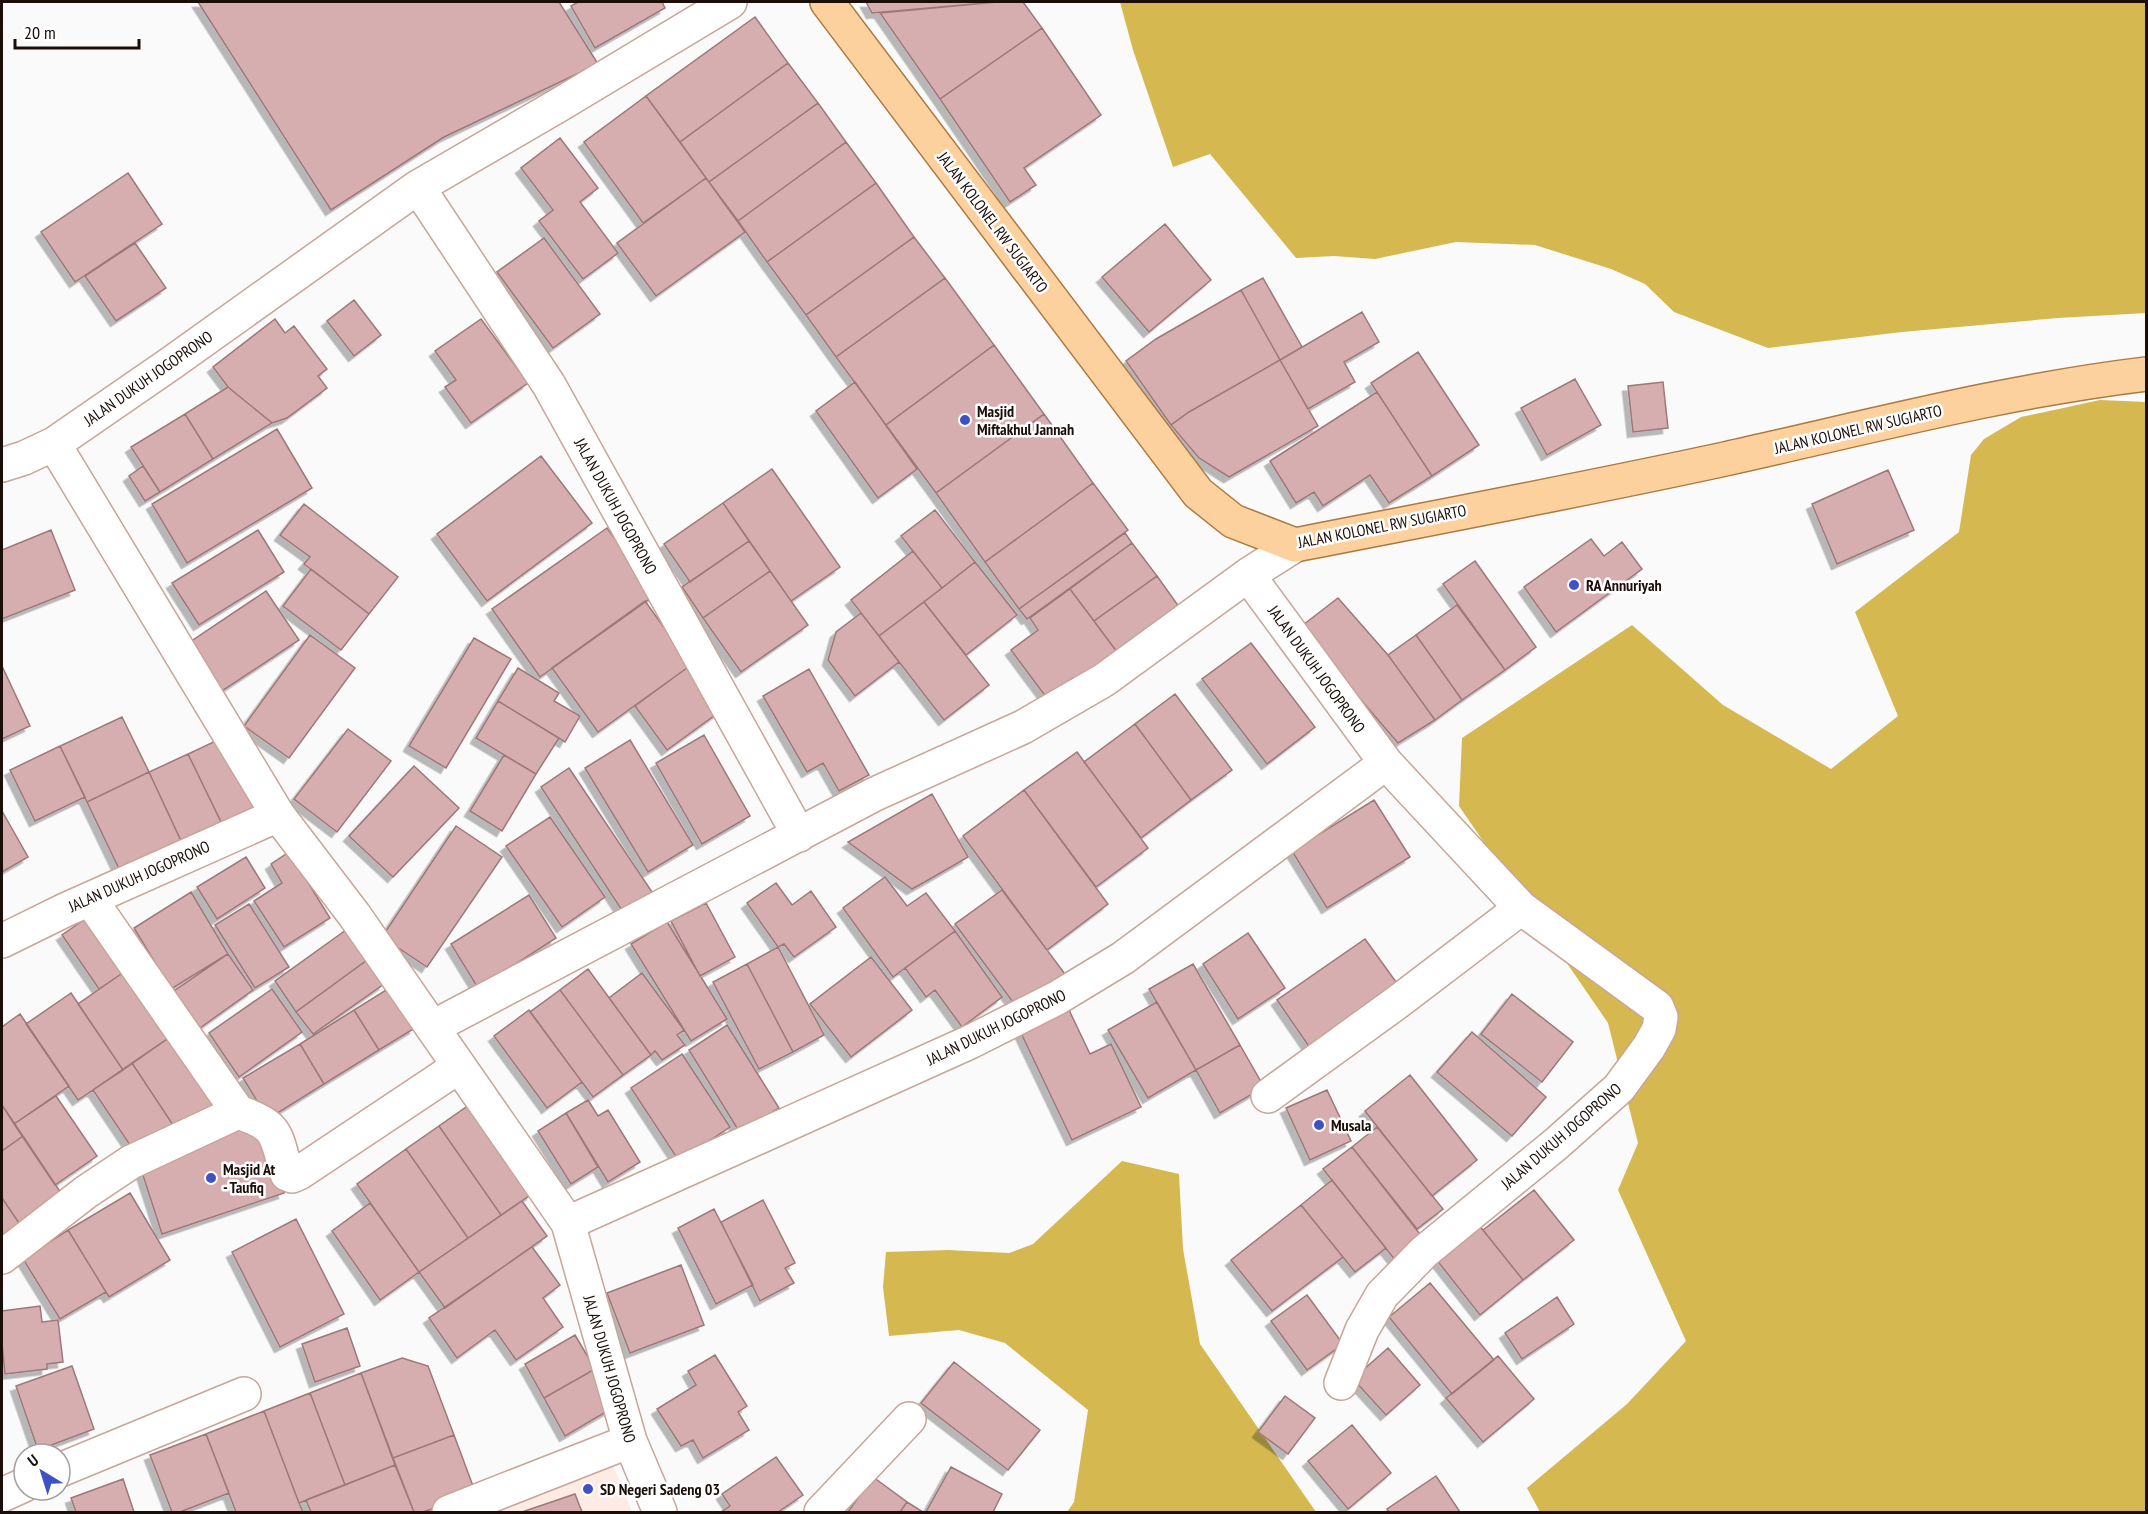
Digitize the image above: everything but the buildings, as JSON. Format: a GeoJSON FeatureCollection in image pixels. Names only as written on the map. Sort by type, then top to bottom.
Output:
{"type":"FeatureCollection","features":[{"type":"Feature","properties":{"kind":"main road","name":"JALAN KOLONEL RW SUGIARTO"},"geometry":{"type":"LineString","coordinates":[[827,2],[1198,494],[1233,521],[1295,545],[1724,459],[2082,382],[2146,374]]}},
{"type":"Feature","properties":{"kind":"street","name":"JALAN DUKUH JOGOPRONO"},"geometry":{"type":"LineString","coordinates":[[2,465],[54,444],[418,187],[560,105],[730,2]]}},
{"type":"Feature","properties":{"kind":"street","name":"JALAN DUKUH JOGOPRONO"},"geometry":{"type":"LineString","coordinates":[[418,187],[549,385],[799,835]]}},
{"type":"Feature","properties":{"kind":"street","name":"JALAN DUKUH JOGOPRONO"},"geometry":{"type":"LineString","coordinates":[[54,444],[278,815],[355,916],[433,1027],[458,1068],[568,1223],[630,1441],[660,1512]]}},
{"type":"Feature","properties":{"kind":"street"},"geometry":{"type":"LineString","coordinates":[[433,1027],[875,794],[1023,727],[1104,680],[1248,575],[1295,545]]}},
{"type":"Feature","properties":{"kind":"street","name":"JALAN DUKUH JOGOPRONO"},"geometry":{"type":"LineString","coordinates":[[1248,575],[1386,763],[1521,908],[1657,1007],[1661,1017],[1659,1029],[1649,1047],[1619,1088],[1557,1144],[1424,1252],[1382,1295],[1362,1330],[1341,1383]]}},
{"type":"Feature","properties":{"kind":"street","name":"JALAN DUKUH JOGOPRONO"},"geometry":{"type":"LineString","coordinates":[[568,1223],[970,1042],[1057,998],[1123,958],[1386,763]]}},
{"type":"Feature","properties":{"kind":"street","name":"JALAN DUKUH JOGOPRONO"},"geometry":{"type":"LineString","coordinates":[[2,941],[278,815]]}},
{"type":"Feature","properties":{"kind":"street"},"geometry":{"type":"LineString","coordinates":[[90,899],[238,1112],[258,1119],[273,1130],[287,1174],[292,1176],[299,1173],[458,1068]]}},
{"type":"Feature","properties":{"kind":"street"},"geometry":{"type":"LineString","coordinates":[[1268,1096],[1399,1001],[1521,908]]}},
{"type":"Feature","properties":{"kind":"street"},"geometry":{"type":"LineString","coordinates":[[2,1257],[86,1192],[131,1162],[238,1112]]}},
{"type":"Feature","properties":{"kind":"street"},"geometry":{"type":"LineString","coordinates":[[72,1465],[244,1394]]}},
{"type":"Feature","properties":{"kind":"street"},"geometry":{"type":"LineString","coordinates":[[821,1512],[909,1419]]}},
{"type":"Feature","properties":{"kind":"street"},"geometry":{"type":"LineString","coordinates":[[449,1512],[630,1441]]}},
{"type":"Feature","properties":{"kind":"shaded area"},"geometry":{"type":"Polygon","coordinates":[[[1120,2],[2146,2],[2146,313],[2058,318],[1902,332],[1768,348],[1674,312],[1645,284],[1611,269],[1535,245],[1456,242],[1375,259],[1334,256],[1296,258],[1210,154],[1173,167],[1133,50],[1120,2]]]}},
{"type":"Feature","properties":{"kind":"shaded area"},"geometry":{"type":"Polygon","coordinates":[[[2100,400],[2146,402],[2146,1512],[1540,1512],[1527,1488],[1627,1404],[1686,1341],[1618,1190],[1638,1143],[1608,1023],[1459,806],[1462,738],[1632,625],[1723,705],[1831,769],[1898,716],[1855,612],[1959,532],[1971,455],[1984,439],[2021,417],[2100,400]]]}},
{"type":"Feature","properties":{"kind":"shaded area"},"geometry":{"type":"Polygon","coordinates":[[[1122,1161],[1179,1174],[1183,1249],[1200,1344],[1316,1512],[1067,1512],[1074,1502],[1088,1410],[1005,1343],[959,1330],[889,1336],[883,1287],[886,1252],[948,1250],[1009,1253],[1033,1244],[1122,1161]]]}},
{"type":"Feature","properties":{"kind":"shaded area","name":"SD Negeri Sadeng 03"},"geometry":{"type":"Polygon","coordinates":[[[613,1465],[632,1512],[495,1512],[613,1465]]]}},
{"type":"Feature","properties":{"kind":"place","name":"Masjid Miftakhul Jannah"},"geometry":{"type":"Point","coordinates":[965,420]}},
{"type":"Feature","properties":{"kind":"place","name":"RA Annuriyah"},"geometry":{"type":"Point","coordinates":[1574,585]}},
{"type":"Feature","properties":{"kind":"place","name":"Musala"},"geometry":{"type":"Point","coordinates":[1319,1125]}},
{"type":"Feature","properties":{"kind":"place","name":"Masjid At - Taufiq"},"geometry":{"type":"Point","coordinates":[211,1178]}},
{"type":"Feature","properties":{"kind":"place","name":"SD Negeri Sadeng 03"},"geometry":{"type":"Point","coordinates":[588,1489]}}]}
